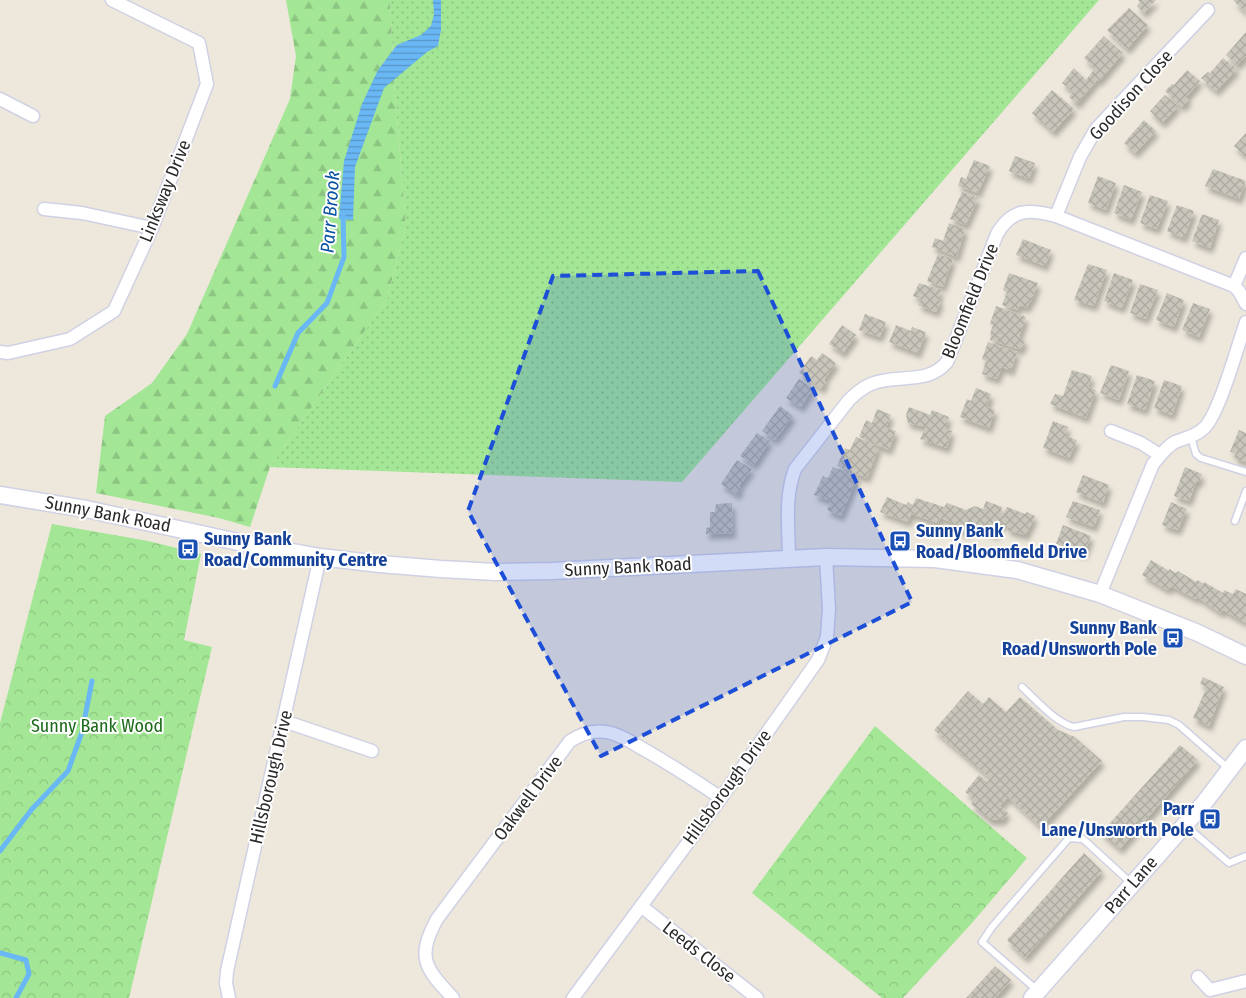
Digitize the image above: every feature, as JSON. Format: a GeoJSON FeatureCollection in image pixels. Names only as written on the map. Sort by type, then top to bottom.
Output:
{"type":"FeatureCollection","features":[{"type":"Feature","properties":{"kind":"street","name":"Linksway Drive"},"geometry":{"type":"LineString","coordinates":[[0,352],[8,353],[70,339],[114,312],[152,228],[208,84],[199,43],[112,0]]}},
{"type":"Feature","properties":{"kind":"street","name":"Goodison Close"},"geometry":{"type":"LineString","coordinates":[[1056,216],[1080,158],[1096,129],[1208,10]]}},
{"type":"Feature","properties":{"kind":"street"},"geometry":{"type":"LineString","coordinates":[[0,99],[33,116]]}},
{"type":"Feature","properties":{"kind":"street"},"geometry":{"type":"LineString","coordinates":[[44,209],[82,213],[152,228]]}},
{"type":"Feature","properties":{"kind":"street","name":"Bloomfield Drive"},"geometry":{"type":"LineString","coordinates":[[789,560],[788,499],[790,481],[795,469],[859,390],[883,381],[934,374],[947,362],[997,234],[1010,217],[1022,212],[1039,212],[1056,216],[1234,286]]}},
{"type":"Feature","properties":{"kind":"street"},"geometry":{"type":"LineString","coordinates":[[1246,258],[1234,286],[1246,304]]}},
{"type":"Feature","properties":{"kind":"street"},"geometry":{"type":"LineString","coordinates":[[1100,594],[1153,464],[1167,448],[1204,429],[1214,415],[1246,322]]}},
{"type":"Feature","properties":{"kind":"street"},"geometry":{"type":"LineString","coordinates":[[1111,431],[1141,443],[1160,455]]}},
{"type":"Feature","properties":{"kind":"street","name":"Sunny Bank Road"},"geometry":{"type":"LineString","coordinates":[[0,495],[86,508],[238,542],[320,557],[389,565],[496,572],[552,571],[826,557],[935,559],[1017,570],[1100,594],[1198,633],[1246,656]]}},
{"type":"Feature","properties":{"kind":"street","name":"Hillsborough Drive"},"geometry":{"type":"LineString","coordinates":[[229,998],[227,971],[320,557]]}},
{"type":"Feature","properties":{"kind":"street","name":"Hillsborough Drive"},"geometry":{"type":"LineString","coordinates":[[573,998],[721,798],[818,660],[827,637],[829,609],[826,557]]}},
{"type":"Feature","properties":{"kind":"street"},"geometry":{"type":"LineString","coordinates":[[284,721],[372,751]]}},
{"type":"Feature","properties":{"kind":"street","name":"Oakwell Drive"},"geometry":{"type":"LineString","coordinates":[[453,998],[427,965],[424,956],[429,934],[437,919],[570,741],[579,735],[590,732],[611,733],[623,737],[685,773],[721,798]]}},
{"type":"Feature","properties":{"kind":"street","name":"Parr Lane"},"geometry":{"type":"LineString","coordinates":[[1035,995],[1184,824],[1246,748]]}},
{"type":"Feature","properties":{"kind":"street","name":"Leeds Close"},"geometry":{"type":"LineString","coordinates":[[641,906],[757,998]]}},
{"type":"Feature","properties":{"kind":"street"},"geometry":{"type":"LineString","coordinates":[[1198,977],[1210,990],[1246,981]]}},
{"type":"Feature","properties":{"kind":"lane"},"geometry":{"type":"LineString","coordinates":[[1191,437],[1196,454],[1202,458],[1246,472]]}},
{"type":"Feature","properties":{"kind":"lane"},"geometry":{"type":"LineString","coordinates":[[1235,521],[1246,491]]}},
{"type":"Feature","properties":{"kind":"lane"},"geometry":{"type":"LineString","coordinates":[[1022,687],[1067,726],[1074,727],[1124,717],[1143,716],[1169,720],[1179,725],[1230,769]]}},
{"type":"Feature","properties":{"kind":"lane"},"geometry":{"type":"LineString","coordinates":[[1184,824],[1229,863],[1246,856]]}},
{"type":"Feature","properties":{"kind":"lane"},"geometry":{"type":"LineString","coordinates":[[1035,995],[982,942],[992,927],[1069,838],[1083,840],[1132,884]]}},
{"type":"Feature","properties":{"kind":"highlighted area"},"geometry":{"type":"Polygon","coordinates":[[[758,271],[912,602],[601,756],[468,511],[553,276],[758,271]]]}},
{"type":"Feature","properties":{"kind":"green space"},"geometry":{"type":"Polygon","coordinates":[[[286,0],[390,0],[394,80],[406,226],[387,299],[270,467],[250,527],[219,518],[96,493],[105,416],[152,383],[187,334],[290,99],[296,56],[286,0]]]}},
{"type":"Feature","properties":{"kind":"green space"},"geometry":{"type":"Polygon","coordinates":[[[390,0],[1099,0],[682,482],[270,467],[387,299],[406,226],[394,80],[390,0]]]}},
{"type":"Feature","properties":{"kind":"green space","name":"Sunny Bank Wood"},"geometry":{"type":"Polygon","coordinates":[[[52,524],[148,541],[201,554],[184,640],[212,647],[129,998],[0,998],[0,723],[52,524]]]}},
{"type":"Feature","properties":{"kind":"green space"},"geometry":{"type":"Polygon","coordinates":[[[875,726],[1027,858],[972,923],[903,998],[882,998],[752,893],[875,726]]]}},
{"type":"Feature","properties":{"kind":"water"},"geometry":{"type":"Polygon","coordinates":[[[433,0],[441,0],[441,30],[438,46],[427,52],[384,88],[355,167],[353,220],[339,219],[344,161],[362,104],[378,70],[397,45],[421,35],[431,26],[434,14],[433,0]]]}},
{"type":"Feature","properties":{"kind":"building"},"geometry":{"type":"Polygon","coordinates":[[[1138,0],[1156,0],[1144,13],[1137,6],[1140,2],[1138,0]]]}},
{"type":"Feature","properties":{"kind":"building"},"geometry":{"type":"Polygon","coordinates":[[[1233,0],[1246,0],[1246,13],[1233,0]]]}},
{"type":"Feature","properties":{"kind":"building"},"geometry":{"type":"Polygon","coordinates":[[[1129,8],[1148,25],[1127,49],[1107,30],[1129,8]]]}},
{"type":"Feature","properties":{"kind":"building"},"geometry":{"type":"Polygon","coordinates":[[[1246,32],[1246,56],[1237,65],[1226,55],[1246,32]]]}},
{"type":"Feature","properties":{"kind":"building"},"geometry":{"type":"Polygon","coordinates":[[[1104,36],[1123,53],[1099,81],[1093,76],[1097,80],[1077,104],[1069,97],[1073,92],[1062,83],[1074,68],[1086,80],[1095,68],[1084,58],[1104,36]]]}},
{"type":"Feature","properties":{"kind":"building"},"geometry":{"type":"Polygon","coordinates":[[[1223,58],[1237,69],[1216,91],[1201,78],[1208,72],[1210,73],[1223,58]]]}},
{"type":"Feature","properties":{"kind":"building"},"geometry":{"type":"Polygon","coordinates":[[[1187,70],[1200,81],[1186,97],[1189,100],[1182,107],[1165,91],[1172,84],[1174,85],[1187,70]]]}},
{"type":"Feature","properties":{"kind":"building"},"geometry":{"type":"Polygon","coordinates":[[[1052,90],[1074,109],[1053,132],[1032,113],[1052,90]]]}},
{"type":"Feature","properties":{"kind":"building"},"geometry":{"type":"Polygon","coordinates":[[[1165,95],[1178,106],[1162,123],[1150,111],[1165,95]]]}},
{"type":"Feature","properties":{"kind":"building"},"geometry":{"type":"Polygon","coordinates":[[[1144,120],[1156,131],[1135,153],[1124,143],[1144,120]]]}},
{"type":"Feature","properties":{"kind":"building"},"geometry":{"type":"Polygon","coordinates":[[[1246,133],[1246,157],[1234,146],[1246,133]]]}},
{"type":"Feature","properties":{"kind":"building"},"geometry":{"type":"Polygon","coordinates":[[[1015,156],[1035,163],[1029,179],[1009,171],[1015,156]]]}},
{"type":"Feature","properties":{"kind":"building"},"geometry":{"type":"Polygon","coordinates":[[[974,160],[990,166],[978,193],[958,186],[961,177],[966,179],[974,160]]]}},
{"type":"Feature","properties":{"kind":"building"},"geometry":{"type":"Polygon","coordinates":[[[1213,169],[1246,181],[1239,199],[1205,186],[1213,169]]]}},
{"type":"Feature","properties":{"kind":"building"},"geometry":{"type":"Polygon","coordinates":[[[1098,176],[1116,183],[1106,210],[1088,203],[1098,176]]]}},
{"type":"Feature","properties":{"kind":"building"},"geometry":{"type":"Polygon","coordinates":[[[1124,185],[1142,192],[1131,220],[1114,213],[1124,185]]]}},
{"type":"Feature","properties":{"kind":"building"},"geometry":{"type":"Polygon","coordinates":[[[962,192],[978,198],[966,225],[950,219],[962,192]]]}},
{"type":"Feature","properties":{"kind":"building"},"geometry":{"type":"Polygon","coordinates":[[[1150,195],[1168,201],[1157,229],[1140,223],[1150,195]]]}},
{"type":"Feature","properties":{"kind":"building"},"geometry":{"type":"Polygon","coordinates":[[[1177,205],[1194,211],[1184,238],[1167,231],[1177,205]]]}},
{"type":"Feature","properties":{"kind":"building"},"geometry":{"type":"Polygon","coordinates":[[[1202,214],[1219,220],[1210,248],[1192,241],[1202,214]]]}},
{"type":"Feature","properties":{"kind":"building"},"geometry":{"type":"Polygon","coordinates":[[[949,223],[965,229],[957,257],[932,247],[935,238],[943,241],[949,223]]]}},
{"type":"Feature","properties":{"kind":"building"},"geometry":{"type":"Polygon","coordinates":[[[1023,239],[1051,250],[1045,266],[1016,255],[1023,239]]]}},
{"type":"Feature","properties":{"kind":"building"},"geometry":{"type":"Polygon","coordinates":[[[938,254],[953,259],[943,287],[927,281],[938,254]]]}},
{"type":"Feature","properties":{"kind":"building"},"geometry":{"type":"Polygon","coordinates":[[[1088,264],[1107,270],[1094,306],[1074,300],[1088,264]]]}},
{"type":"Feature","properties":{"kind":"building"},"geometry":{"type":"Polygon","coordinates":[[[1009,273],[1038,283],[1027,308],[1020,305],[1018,310],[1002,305],[1007,292],[1003,290],[1009,273]]]}},
{"type":"Feature","properties":{"kind":"building"},"geometry":{"type":"Polygon","coordinates":[[[1114,273],[1133,280],[1122,308],[1104,301],[1114,273]]]}},
{"type":"Feature","properties":{"kind":"building"},"geometry":{"type":"Polygon","coordinates":[[[919,283],[941,290],[938,300],[941,301],[936,312],[918,305],[921,299],[913,296],[919,283]]]}},
{"type":"Feature","properties":{"kind":"building"},"geometry":{"type":"Polygon","coordinates":[[[1140,284],[1158,290],[1146,319],[1130,313],[1140,284]]]}},
{"type":"Feature","properties":{"kind":"building"},"geometry":{"type":"Polygon","coordinates":[[[1167,293],[1184,300],[1174,327],[1156,320],[1167,293]]]}},
{"type":"Feature","properties":{"kind":"building"},"geometry":{"type":"Polygon","coordinates":[[[1193,303],[1210,309],[1199,337],[1182,330],[1193,303]]]}},
{"type":"Feature","properties":{"kind":"building"},"geometry":{"type":"Polygon","coordinates":[[[996,306],[1026,317],[1019,337],[1025,340],[1021,350],[990,340],[993,325],[990,324],[996,306]]]}},
{"type":"Feature","properties":{"kind":"building"},"geometry":{"type":"Polygon","coordinates":[[[865,314],[886,322],[880,337],[859,330],[865,314]]]}},
{"type":"Feature","properties":{"kind":"building"},"geometry":{"type":"Polygon","coordinates":[[[842,325],[856,335],[843,353],[829,344],[842,325]]]}},
{"type":"Feature","properties":{"kind":"building"},"geometry":{"type":"Polygon","coordinates":[[[896,325],[911,331],[912,327],[926,332],[918,353],[889,342],[896,325]]]}},
{"type":"Feature","properties":{"kind":"building"},"geometry":{"type":"Polygon","coordinates":[[[988,342],[1017,352],[1011,371],[1002,367],[997,379],[982,374],[986,361],[982,359],[988,342]]]}},
{"type":"Feature","properties":{"kind":"building"},"geometry":{"type":"Polygon","coordinates":[[[822,353],[836,363],[824,380],[826,382],[821,389],[799,373],[811,356],[817,360],[822,353]]]}},
{"type":"Feature","properties":{"kind":"building"},"geometry":{"type":"Polygon","coordinates":[[[1111,365],[1129,371],[1119,400],[1100,393],[1111,365]]]}},
{"type":"Feature","properties":{"kind":"building"},"geometry":{"type":"Polygon","coordinates":[[[1072,370],[1092,376],[1088,387],[1096,390],[1086,418],[1050,404],[1055,394],[1063,396],[1072,370]]]}},
{"type":"Feature","properties":{"kind":"building"},"geometry":{"type":"Polygon","coordinates":[[[1137,375],[1155,381],[1145,410],[1127,404],[1137,375]]]}},
{"type":"Feature","properties":{"kind":"building"},"geometry":{"type":"Polygon","coordinates":[[[799,379],[813,388],[801,407],[786,398],[799,379]]]}},
{"type":"Feature","properties":{"kind":"building"},"geometry":{"type":"Polygon","coordinates":[[[1164,380],[1182,386],[1172,415],[1154,408],[1164,380]]]}},
{"type":"Feature","properties":{"kind":"building"},"geometry":{"type":"Polygon","coordinates":[[[976,388],[991,394],[987,407],[995,410],[989,428],[960,417],[967,399],[971,401],[976,388]]]}},
{"type":"Feature","properties":{"kind":"building"},"geometry":{"type":"Polygon","coordinates":[[[780,406],[793,416],[775,440],[762,431],[780,406]]]}},
{"type":"Feature","properties":{"kind":"building"},"geometry":{"type":"Polygon","coordinates":[[[909,407],[930,415],[932,410],[949,417],[945,429],[952,431],[947,448],[920,439],[926,427],[908,423],[906,415],[909,407]]]}},
{"type":"Feature","properties":{"kind":"building"},"geometry":{"type":"Polygon","coordinates":[[[877,409],[891,415],[886,428],[896,431],[889,450],[859,437],[866,420],[872,423],[877,409]]]}},
{"type":"Feature","properties":{"kind":"building"},"geometry":{"type":"Polygon","coordinates":[[[1053,421],[1068,427],[1065,436],[1077,440],[1069,458],[1043,448],[1053,421]]]}},
{"type":"Feature","properties":{"kind":"building"},"geometry":{"type":"Polygon","coordinates":[[[1239,430],[1246,433],[1246,462],[1234,458],[1236,453],[1230,452],[1239,430]]]}},
{"type":"Feature","properties":{"kind":"building"},"geometry":{"type":"Polygon","coordinates":[[[757,433],[770,441],[754,465],[740,456],[757,433]]]}},
{"type":"Feature","properties":{"kind":"building"},"geometry":{"type":"Polygon","coordinates":[[[856,437],[879,447],[867,478],[837,466],[845,448],[850,450],[856,437]]]}},
{"type":"Feature","properties":{"kind":"building"},"geometry":{"type":"Polygon","coordinates":[[[737,460],[752,469],[739,486],[741,488],[737,495],[721,484],[737,460]]]}},
{"type":"Feature","properties":{"kind":"building"},"geometry":{"type":"Polygon","coordinates":[[[833,467],[858,476],[841,516],[827,510],[831,501],[814,495],[823,476],[828,478],[833,467]]]}},
{"type":"Feature","properties":{"kind":"building"},"geometry":{"type":"Polygon","coordinates":[[[1185,467],[1202,474],[1199,482],[1196,482],[1189,501],[1174,496],[1185,467]]]}},
{"type":"Feature","properties":{"kind":"building"},"geometry":{"type":"Polygon","coordinates":[[[1083,475],[1109,485],[1103,503],[1076,492],[1083,475]]]}},
{"type":"Feature","properties":{"kind":"building"},"geometry":{"type":"Polygon","coordinates":[[[887,497],[906,505],[908,502],[913,505],[916,498],[944,507],[947,503],[966,510],[975,506],[983,509],[986,501],[1002,507],[1000,514],[1003,515],[1007,507],[1035,516],[1026,535],[1007,530],[1008,526],[1000,523],[995,535],[970,523],[967,533],[958,530],[960,525],[940,518],[938,523],[911,514],[908,522],[880,512],[887,497]]]}},
{"type":"Feature","properties":{"kind":"building"},"geometry":{"type":"Polygon","coordinates":[[[1073,501],[1100,510],[1094,527],[1066,517],[1073,501]]]}},
{"type":"Feature","properties":{"kind":"building"},"geometry":{"type":"Polygon","coordinates":[[[1171,502],[1187,509],[1178,530],[1162,525],[1171,502]]]}},
{"type":"Feature","properties":{"kind":"building"},"geometry":{"type":"Polygon","coordinates":[[[732,503],[733,533],[706,534],[706,528],[710,527],[710,512],[715,512],[716,504],[732,503]]]}},
{"type":"Feature","properties":{"kind":"building"},"geometry":{"type":"Polygon","coordinates":[[[1063,525],[1091,536],[1084,554],[1056,544],[1063,525]]]}},
{"type":"Feature","properties":{"kind":"building"},"geometry":{"type":"Polygon","coordinates":[[[1151,560],[1169,571],[1169,569],[1176,573],[1178,571],[1196,582],[1197,580],[1204,584],[1204,582],[1223,593],[1224,590],[1233,594],[1236,589],[1246,594],[1246,623],[1223,610],[1221,613],[1197,597],[1196,599],[1171,586],[1168,590],[1142,575],[1151,560]]]}},
{"type":"Feature","properties":{"kind":"building"},"geometry":{"type":"Polygon","coordinates":[[[1203,677],[1224,687],[1209,726],[1193,718],[1207,687],[1200,684],[1203,677]]]}},
{"type":"Feature","properties":{"kind":"building"},"geometry":{"type":"Polygon","coordinates":[[[968,691],[983,704],[989,697],[1006,712],[1020,697],[1058,730],[1075,737],[1102,761],[1041,827],[1008,797],[1000,806],[1008,813],[1002,820],[990,820],[971,804],[975,800],[965,792],[979,775],[987,782],[990,778],[934,730],[968,691]]]}},
{"type":"Feature","properties":{"kind":"building"},"geometry":{"type":"Polygon","coordinates":[[[1180,745],[1198,760],[1120,849],[1101,833],[1180,745]]]}},
{"type":"Feature","properties":{"kind":"building"},"geometry":{"type":"Polygon","coordinates":[[[1084,853],[1102,871],[1025,958],[1007,940],[1084,853]]]}},
{"type":"Feature","properties":{"kind":"building"},"geometry":{"type":"Polygon","coordinates":[[[995,966],[1011,980],[995,998],[966,998],[995,966]]]}},
{"type":"Feature","properties":{"kind":"waterway","name":"Parr Brook"},"geometry":{"type":"LineString","coordinates":[[275,386],[298,333],[327,303],[344,257],[343,213]]}},
{"type":"Feature","properties":{"kind":"waterway","name":"Parr Brook"},"geometry":{"type":"LineString","coordinates":[[0,851],[32,809],[68,771],[82,732],[92,681]]}},
{"type":"Feature","properties":{"kind":"waterway","name":"Parr Brook"},"geometry":{"type":"LineString","coordinates":[[0,953],[26,960],[29,974],[16,998]]}},
{"type":"Feature","properties":{"kind":"place","name":"Sunny Bank Road/Bloomfield Drive"},"geometry":{"type":"Point","coordinates":[900,541]}},
{"type":"Feature","properties":{"kind":"place","name":"Sunny Bank Road/Community Centre"},"geometry":{"type":"Point","coordinates":[188,549]}},
{"type":"Feature","properties":{"kind":"place","name":"Sunny Bank Road/Unsworth Pole"},"geometry":{"type":"Point","coordinates":[1173,638]}},
{"type":"Feature","properties":{"kind":"place","name":"Parr Lane/Unsworth Pole"},"geometry":{"type":"Point","coordinates":[1210,819]}}]}
